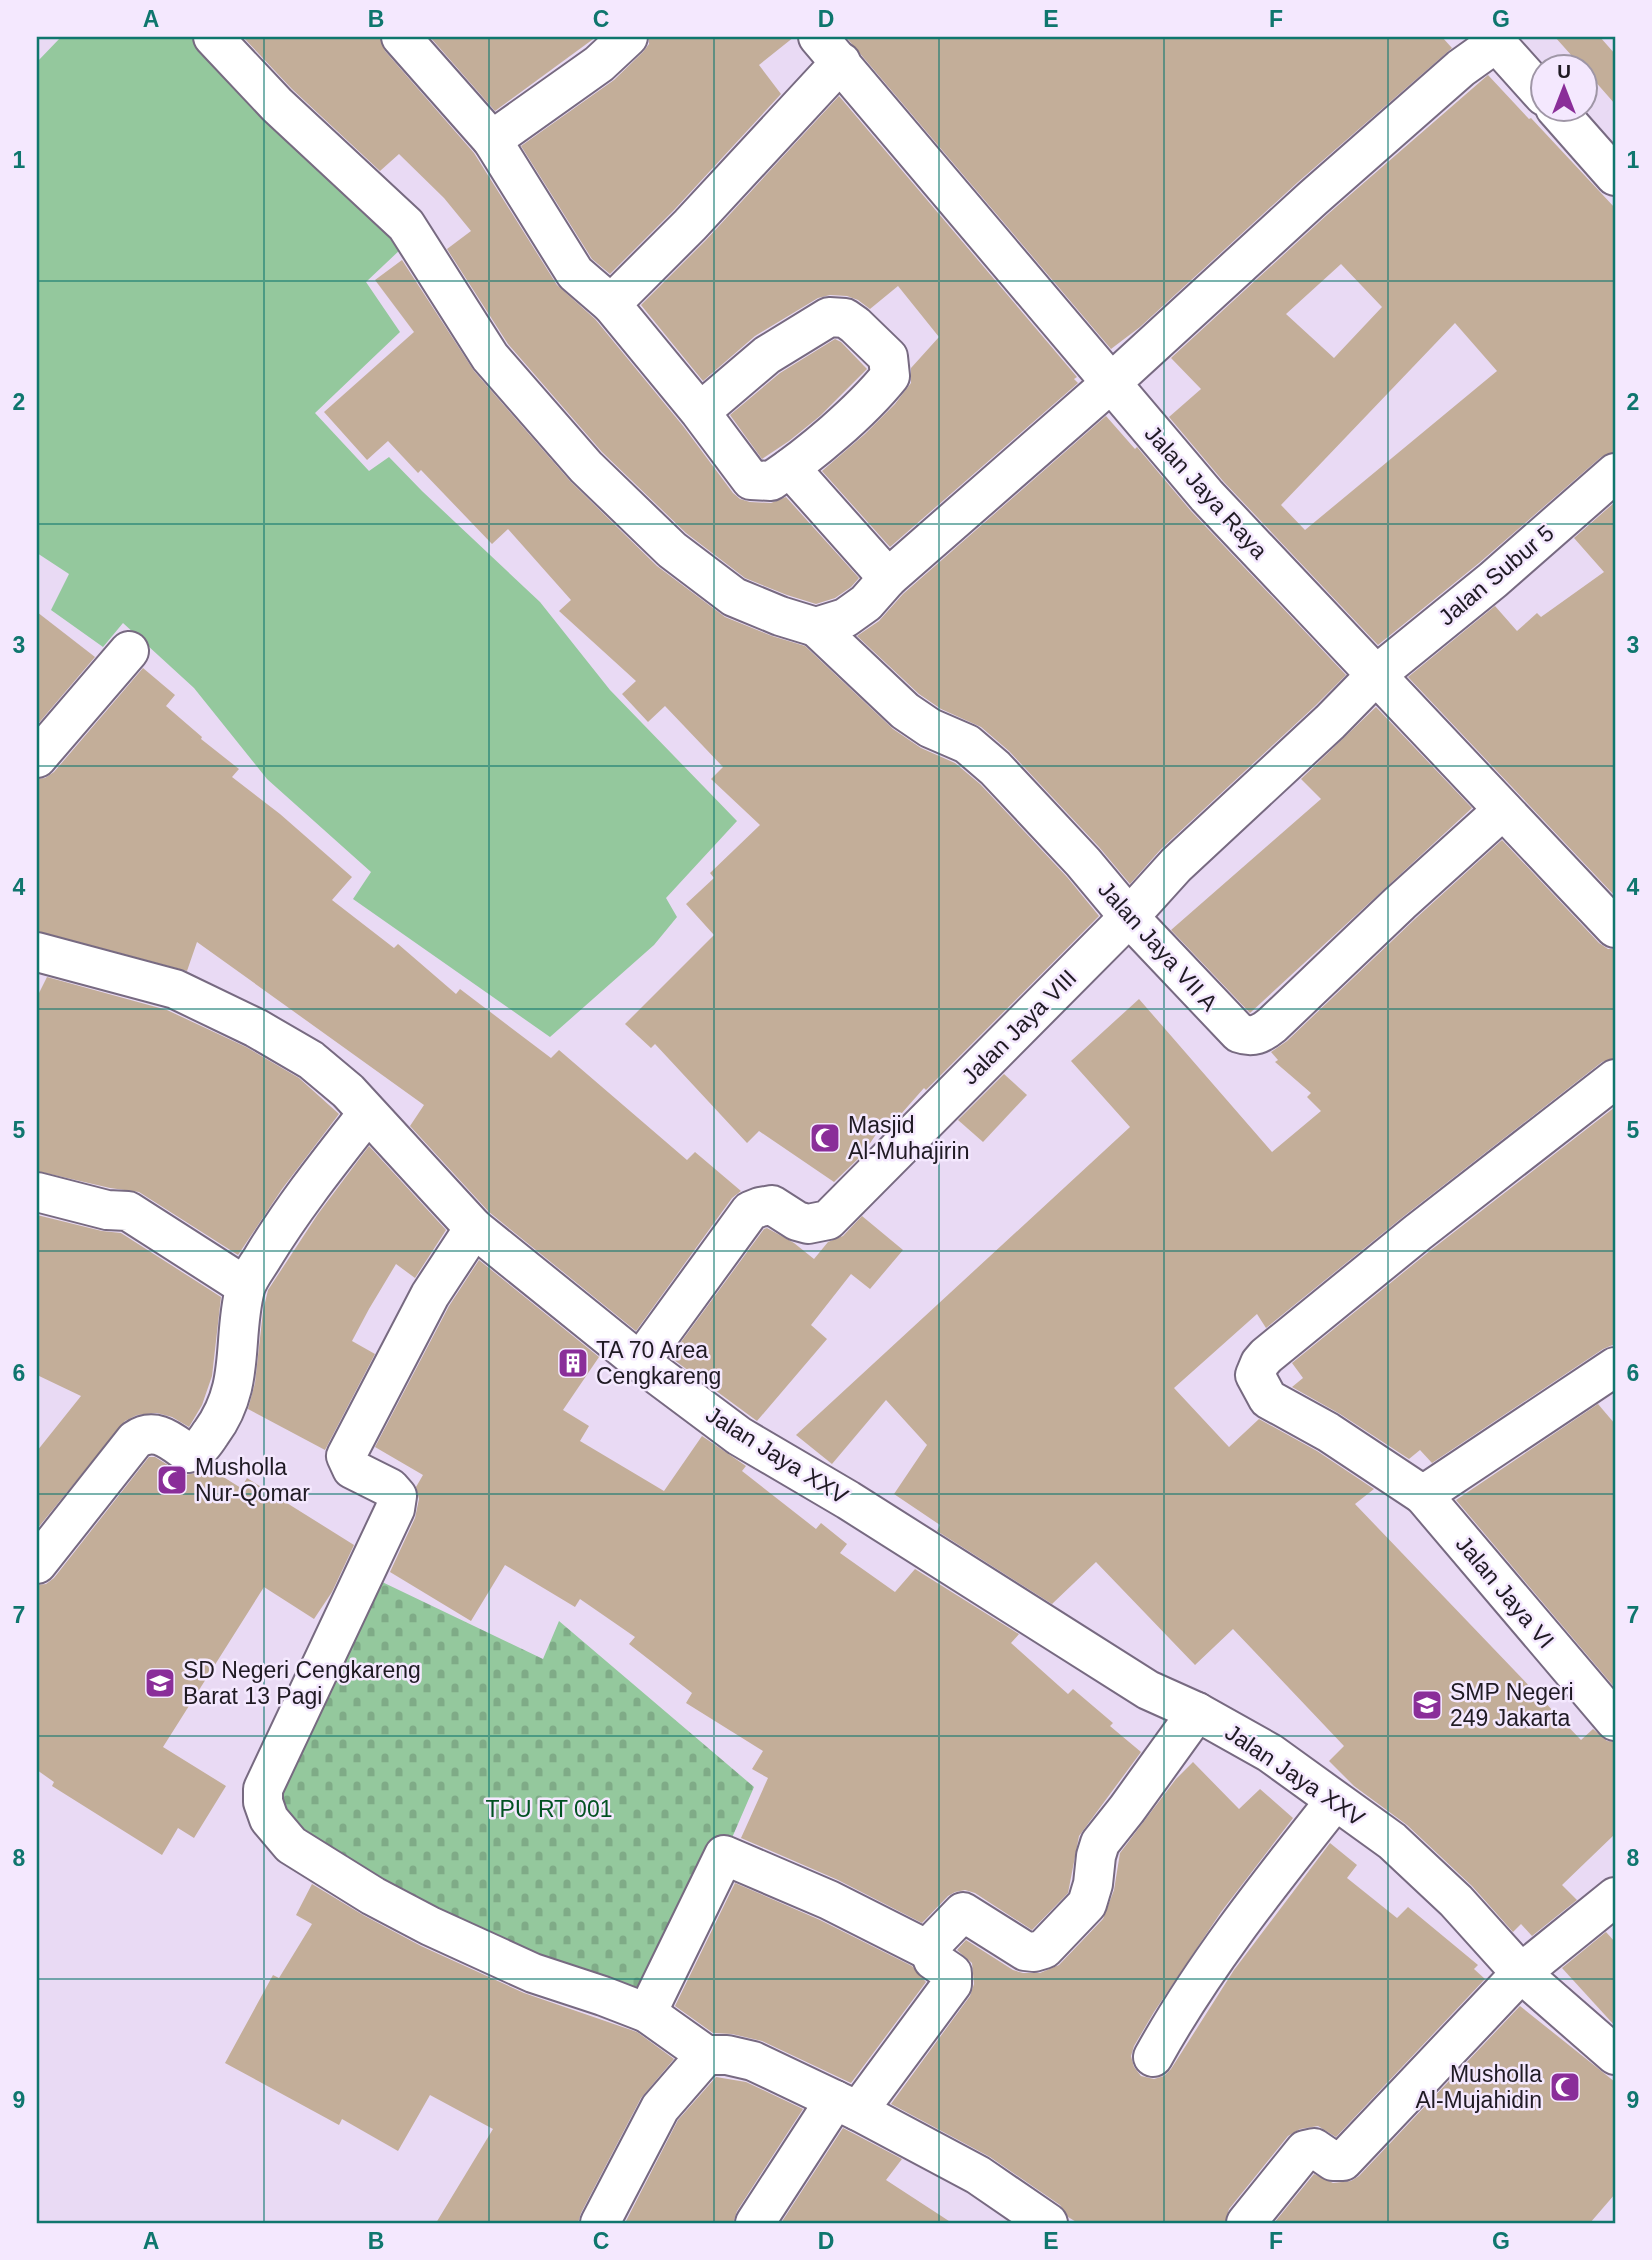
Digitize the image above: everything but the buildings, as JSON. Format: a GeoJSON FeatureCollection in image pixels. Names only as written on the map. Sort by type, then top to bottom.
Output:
{"type":"FeatureCollection","features":[{"type":"Feature","properties":{"kind":"street"},"geometry":{"type":"LineString","coordinates":[[213,37],[277,105],[406,225],[490,357],[586,467],[672,550],[734,597],[816,627],[845,618],[866,603],[888,579],[1111,383],[1323,189],[1494,40],[1530,80]]}},
{"type":"Feature","properties":{"kind":"street"},"geometry":{"type":"LineString","coordinates":[[401,37],[492,140],[575,272],[611,304],[700,412],[751,480],[771,481],[834,431],[890,376],[888,357],[845,318],[829,317],[789,344],[767,355],[700,412]]}},
{"type":"Feature","properties":{"kind":"street"},"geometry":{"type":"LineString","coordinates":[[492,140],[599,64],[628,37]]}},
{"type":"Feature","properties":{"kind":"street"},"geometry":{"type":"LineString","coordinates":[[611,304],[690,225],[830,50]]}},
{"type":"Feature","properties":{"kind":"street","name":"Jalan Jaya Raya"},"geometry":{"type":"LineString","coordinates":[[830,50],[1207,496],[1615,929]]}},
{"type":"Feature","properties":{"kind":"street"},"geometry":{"type":"LineString","coordinates":[[1567,122],[1615,176]]}},
{"type":"Feature","properties":{"kind":"street"},"geometry":{"type":"LineString","coordinates":[[790,468],[888,579]]}},
{"type":"Feature","properties":{"kind":"street","name":"Jalan Subur 5"},"geometry":{"type":"LineString","coordinates":[[1376,676],[1493,580],[1615,473]]}},
{"type":"Feature","properties":{"kind":"street","name":"Jalan Jaya VII A"},"geometry":{"type":"LineString","coordinates":[[816,627],[905,711],[930,727],[967,744],[995,768],[1239,1034],[1261,1034],[1503,810]]}},
{"type":"Feature","properties":{"kind":"street"},"geometry":{"type":"LineString","coordinates":[[37,758],[129,651]]}},
{"type":"Feature","properties":{"kind":"street","name":"Jalan Jaya VIII"},"geometry":{"type":"LineString","coordinates":[[639,1362],[750,1211],[772,1205],[797,1221],[808,1224],[828,1220],[1129,917],[1176,865],[1376,676]]}},
{"type":"Feature","properties":{"kind":"street","name":"Jalan Jaya XXV"},"geometry":{"type":"LineString","coordinates":[[39,956],[175,989],[256,1028],[310,1059],[348,1091],[474,1228],[639,1362],[739,1436],[848,1500],[1148,1690],[1197,1712],[1270,1753],[1392,1841],[1456,1901],[1521,1973],[1615,2055]]}},
{"type":"Feature","properties":{"kind":"street","name":"Jalan Jaya VI"},"geometry":{"type":"LineString","coordinates":[[1615,1079],[1277,1347],[1260,1363],[1255,1375],[1268,1399],[1328,1432],[1423,1495],[1615,1721]]}},
{"type":"Feature","properties":{"kind":"street"},"geometry":{"type":"LineString","coordinates":[[37,1563],[135,1440],[146,1434],[156,1433],[188,1453],[202,1446],[221,1420],[237,1372],[245,1286],[329,1161],[367,1114]]}},
{"type":"Feature","properties":{"kind":"street"},"geometry":{"type":"LineString","coordinates":[[37,1192],[107,1210],[128,1211],[245,1286]]}},
{"type":"Feature","properties":{"kind":"street"},"geometry":{"type":"LineString","coordinates":[[474,1228],[430,1295],[346,1456],[352,1469],[390,1488],[397,1496],[395,1509],[263,1789],[263,1802],[270,1819],[291,1844],[373,1896],[430,1926],[533,1973],[647,2013],[706,2055],[727,2055],[753,2061],[847,2106],[978,2175],[1048,2223]]}},
{"type":"Feature","properties":{"kind":"street"},"geometry":{"type":"LineString","coordinates":[[1423,1495],[1613,1375]]}},
{"type":"Feature","properties":{"kind":"street"},"geometry":{"type":"LineString","coordinates":[[755,2223],[847,2106],[952,1984],[952,1973],[933,1960],[930,1951],[934,1942],[963,1912],[1025,1951],[1044,1949],[1087,1904],[1100,1843],[1128,1809],[1197,1712]]}},
{"type":"Feature","properties":{"kind":"street"},"geometry":{"type":"LineString","coordinates":[[1153,2057],[1183,2003],[1206,1970],[1253,1904],[1335,1801]]}},
{"type":"Feature","properties":{"kind":"street"},"geometry":{"type":"LineString","coordinates":[[647,2013],[724,1855],[829,1900],[930,1951]]}},
{"type":"Feature","properties":{"kind":"street"},"geometry":{"type":"LineString","coordinates":[[1246,2223],[1305,2150],[1314,2148],[1333,2161],[1343,2161],[1521,1973],[1615,1897]]}},
{"type":"Feature","properties":{"kind":"street"},"geometry":{"type":"LineString","coordinates":[[600,2223],[660,2108],[706,2055]]}},
{"type":"Feature","properties":{"kind":"green space"},"geometry":{"type":"Polygon","coordinates":[[[61,37],[198,37],[402,248],[366,282],[400,332],[315,413],[369,471],[389,457],[540,602],[610,690],[737,821],[666,898],[677,917],[654,945],[550,1037],[353,899],[371,872],[267,779],[194,688],[123,623],[103,647],[51,610],[69,574],[37,553],[37,62],[61,37]]]}},
{"type":"Feature","properties":{"kind":"green space","name":"TPU RT 001"},"geometry":{"type":"Polygon","coordinates":[[[378,1580],[543,1659],[559,1621],[754,1787],[653,2020],[355,1886],[253,1830],[378,1580]]]}},
{"type":"Feature","properties":{"kind":"place","name":"Masjid Al-Muhajirin"},"geometry":{"type":"Point","coordinates":[825,1138]}},
{"type":"Feature","properties":{"kind":"place","name":"TA 70 Area Cengkareng"},"geometry":{"type":"Point","coordinates":[573,1363]}},
{"type":"Feature","properties":{"kind":"place","name":"Musholla Nur-Qomar"},"geometry":{"type":"Point","coordinates":[172,1480]}},
{"type":"Feature","properties":{"kind":"place","name":"SD Negeri Cengkareng Barat 13 Pagi"},"geometry":{"type":"Point","coordinates":[160,1683]}},
{"type":"Feature","properties":{"kind":"place","name":"SMP Negeri 249 Jakarta"},"geometry":{"type":"Point","coordinates":[1427,1705]}},
{"type":"Feature","properties":{"kind":"place","name":"Musholla Al-Mujahidin"},"geometry":{"type":"Point","coordinates":[1565,2087]}}]}
